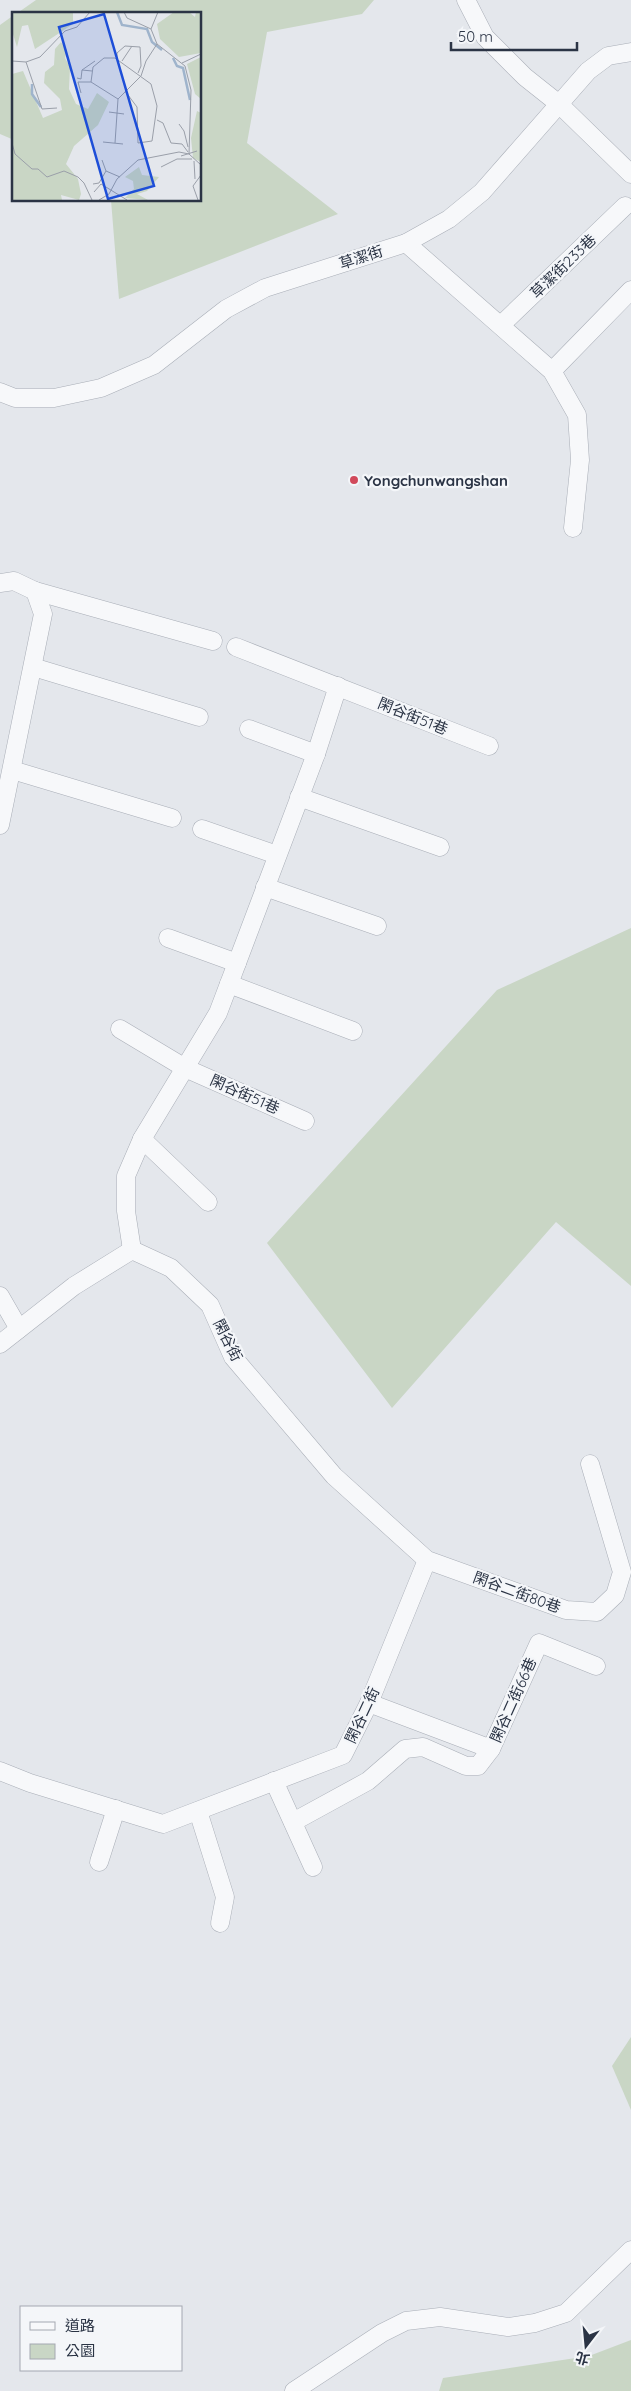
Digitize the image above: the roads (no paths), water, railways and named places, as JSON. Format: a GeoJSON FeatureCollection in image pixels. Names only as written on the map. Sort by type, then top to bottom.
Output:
{"type":"FeatureCollection","features":[{"type":"Feature","properties":{"kind":"street"},"geometry":{"type":"LineString","coordinates":[[466,0],[485,37],[525,78],[559,104],[631,174]]}},
{"type":"Feature","properties":{"kind":"street","name":"草潔街"},"geometry":{"type":"LineString","coordinates":[[0,392],[15,398],[54,398],[101,388],[154,365],[226,309],[265,288],[406,243],[449,218],[482,192],[588,71],[608,56],[631,52]]}},
{"type":"Feature","properties":{"kind":"street","name":"草潔街233巷"},"geometry":{"type":"LineString","coordinates":[[500,326],[625,206]]}},
{"type":"Feature","properties":{"kind":"street"},"geometry":{"type":"LineString","coordinates":[[406,243],[552,372],[578,415],[580,460],[573,528]]}},
{"type":"Feature","properties":{"kind":"street"},"geometry":{"type":"LineString","coordinates":[[552,372],[631,290]]}},
{"type":"Feature","properties":{"kind":"street"},"geometry":{"type":"LineString","coordinates":[[0,583],[14,581],[35,591],[213,641]]}},
{"type":"Feature","properties":{"kind":"street"},"geometry":{"type":"LineString","coordinates":[[0,825],[43,614],[35,591]]}},
{"type":"Feature","properties":{"kind":"street","name":"閑谷街51巷"},"geometry":{"type":"LineString","coordinates":[[236,647],[489,746]]}},
{"type":"Feature","properties":{"kind":"street"},"geometry":{"type":"LineString","coordinates":[[33,667],[199,717]]}},
{"type":"Feature","properties":{"kind":"street"},"geometry":{"type":"LineString","coordinates":[[0,1344],[74,1286],[132,1250],[126,1211],[126,1176],[142,1138],[218,1013],[316,754],[338,686]]}},
{"type":"Feature","properties":{"kind":"street"},"geometry":{"type":"LineString","coordinates":[[249,729],[316,754]]}},
{"type":"Feature","properties":{"kind":"street"},"geometry":{"type":"LineString","coordinates":[[12,770],[172,818]]}},
{"type":"Feature","properties":{"kind":"street"},"geometry":{"type":"LineString","coordinates":[[299,797],[440,846]]}},
{"type":"Feature","properties":{"kind":"street"},"geometry":{"type":"LineString","coordinates":[[202,828],[277,855]]}},
{"type":"Feature","properties":{"kind":"street"},"geometry":{"type":"LineString","coordinates":[[266,887],[377,926]]}},
{"type":"Feature","properties":{"kind":"street"},"geometry":{"type":"LineString","coordinates":[[168,938],[237,963]]}},
{"type":"Feature","properties":{"kind":"street"},"geometry":{"type":"LineString","coordinates":[[229,984],[353,1031]]}},
{"type":"Feature","properties":{"kind":"street","name":"閑谷街51巷"},"geometry":{"type":"LineString","coordinates":[[120,1029],[185,1068],[305,1121]]}},
{"type":"Feature","properties":{"kind":"street"},"geometry":{"type":"LineString","coordinates":[[142,1138],[208,1202]]}},
{"type":"Feature","properties":{"kind":"street","name":"閑谷街"},"geometry":{"type":"LineString","coordinates":[[132,1250],[171,1268],[210,1305],[233,1357],[328,1469],[427,1560]]}},
{"type":"Feature","properties":{"kind":"street"},"geometry":{"type":"LineString","coordinates":[[0,1296],[19,1329]]}},
{"type":"Feature","properties":{"kind":"street","name":"閑谷二街80巷"},"geometry":{"type":"LineString","coordinates":[[427,1560],[566,1610],[597,1612],[616,1595],[622,1572],[590,1464]]}},
{"type":"Feature","properties":{"kind":"street","name":"閑谷二街"},"geometry":{"type":"LineString","coordinates":[[1,1774],[163,1824],[343,1755],[369,1704],[427,1560]]}},
{"type":"Feature","properties":{"kind":"street","name":"閑谷二街66巷"},"geometry":{"type":"LineString","coordinates":[[369,1704],[491,1749],[539,1643],[596,1666]]}},
{"type":"Feature","properties":{"kind":"street"},"geometry":{"type":"LineString","coordinates":[[293,1822],[368,1781],[405,1749],[423,1747],[466,1766],[478,1766],[491,1749]]}},
{"type":"Feature","properties":{"kind":"street"},"geometry":{"type":"LineString","coordinates":[[274,1781],[313,1867]]}},
{"type":"Feature","properties":{"kind":"street"},"geometry":{"type":"LineString","coordinates":[[99,1862],[116,1809]]}},
{"type":"Feature","properties":{"kind":"street"},"geometry":{"type":"LineString","coordinates":[[198,1811],[225,1897],[220,1923]]}},
{"type":"Feature","properties":{"kind":"street"},"geometry":{"type":"LineString","coordinates":[[294,2391],[382,2333],[406,2321],[440,2317],[508,2327],[535,2323],[566,2313],[631,2250]]}},
{"type":"Feature","properties":{"kind":"place","name":"Yongchunwangshan"},"geometry":{"type":"Point","coordinates":[354,480]}}]}
